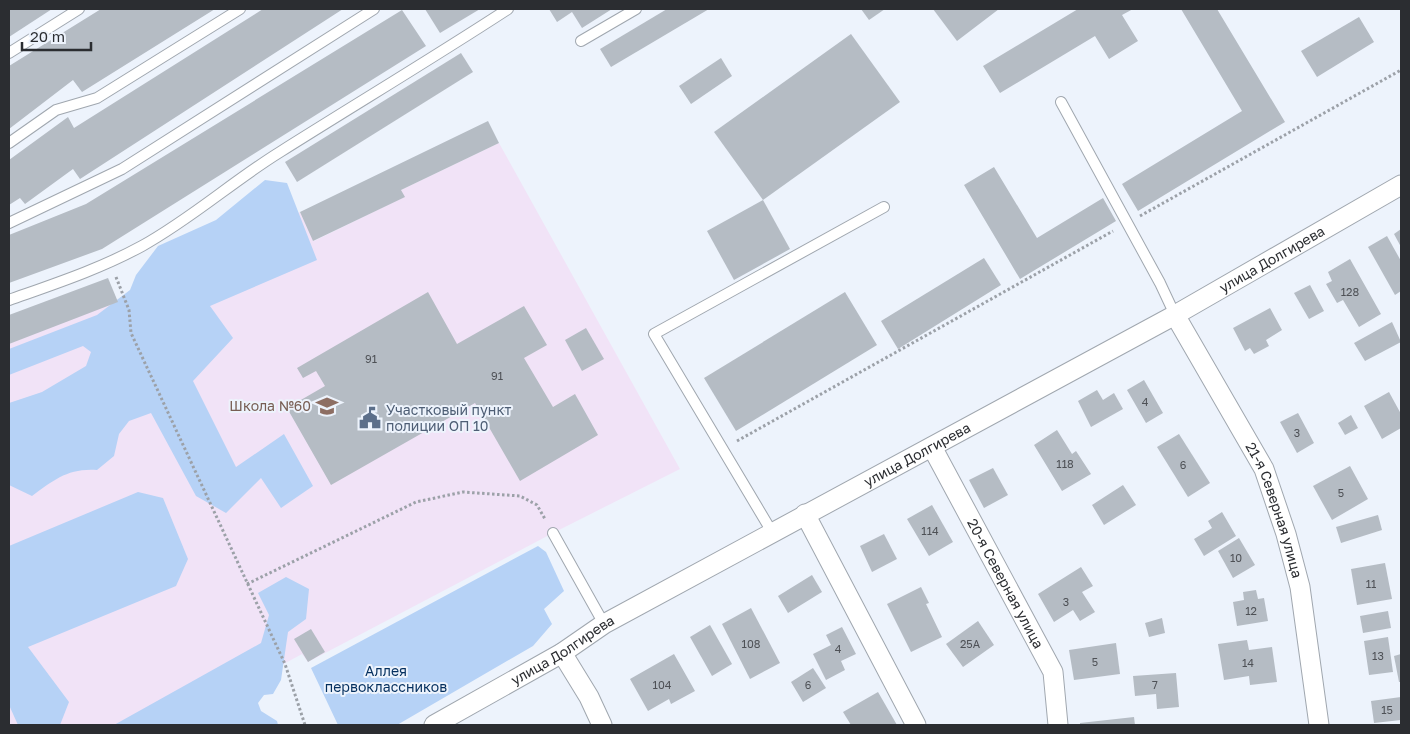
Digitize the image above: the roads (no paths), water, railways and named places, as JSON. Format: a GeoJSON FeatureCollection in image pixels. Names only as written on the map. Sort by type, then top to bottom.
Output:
{"type":"FeatureCollection","features":[{"type":"Feature","properties":{"kind":"street","name":"улица Долгирева"},"geometry":{"type":"LineString","coordinates":[[434,725],[562,653],[604,624],[1175,315],[1401,185]]}},
{"type":"Feature","properties":{"kind":"street","name":"21-я Северная улица"},"geometry":{"type":"LineString","coordinates":[[1175,315],[1264,469],[1286,534],[1300,587],[1319,725]]}},
{"type":"Feature","properties":{"kind":"street","name":"20-я Северная улица"},"geometry":{"type":"LineString","coordinates":[[932,447],[1053,672],[1058,725]]}},
{"type":"Feature","properties":{"kind":"street"},"geometry":{"type":"LineString","coordinates":[[806,514],[916,725]]}},
{"type":"Feature","properties":{"kind":"street"},"geometry":{"type":"LineString","coordinates":[[562,653],[589,697],[602,725]]}},
{"type":"Feature","properties":{"kind":"lane"},"geometry":{"type":"LineString","coordinates":[[9,53],[79,9]]}},
{"type":"Feature","properties":{"kind":"lane"},"geometry":{"type":"LineString","coordinates":[[9,144],[56,110],[96,98],[240,9]]}},
{"type":"Feature","properties":{"kind":"lane"},"geometry":{"type":"LineString","coordinates":[[9,223],[122,169],[374,9]]}},
{"type":"Feature","properties":{"kind":"lane"},"geometry":{"type":"LineString","coordinates":[[9,300],[110,262],[143,246],[188,217],[278,153],[400,79],[508,9]]}},
{"type":"Feature","properties":{"kind":"lane"},"geometry":{"type":"LineString","coordinates":[[581,41],[636,9]]}},
{"type":"Feature","properties":{"kind":"lane"},"geometry":{"type":"LineString","coordinates":[[1061,102],[1128,223],[1175,315]]}},
{"type":"Feature","properties":{"kind":"lane"},"geometry":{"type":"LineString","coordinates":[[772,532],[654,334],[884,207]]}},
{"type":"Feature","properties":{"kind":"lane"},"geometry":{"type":"LineString","coordinates":[[552,532],[604,624]]}},
{"type":"Feature","properties":{"kind":"place","name":"Школа №60"},"geometry":{"type":"Point","coordinates":[327,406]}},
{"type":"Feature","properties":{"kind":"place","name":"Участковый пункт полиции ОП 10"},"geometry":{"type":"Point","coordinates":[370,418]}},
{"type":"Feature","properties":{"kind":"park label","name":"Аллея первоклассников"},"geometry":{"type":"Point","coordinates":[386,680]}}]}
